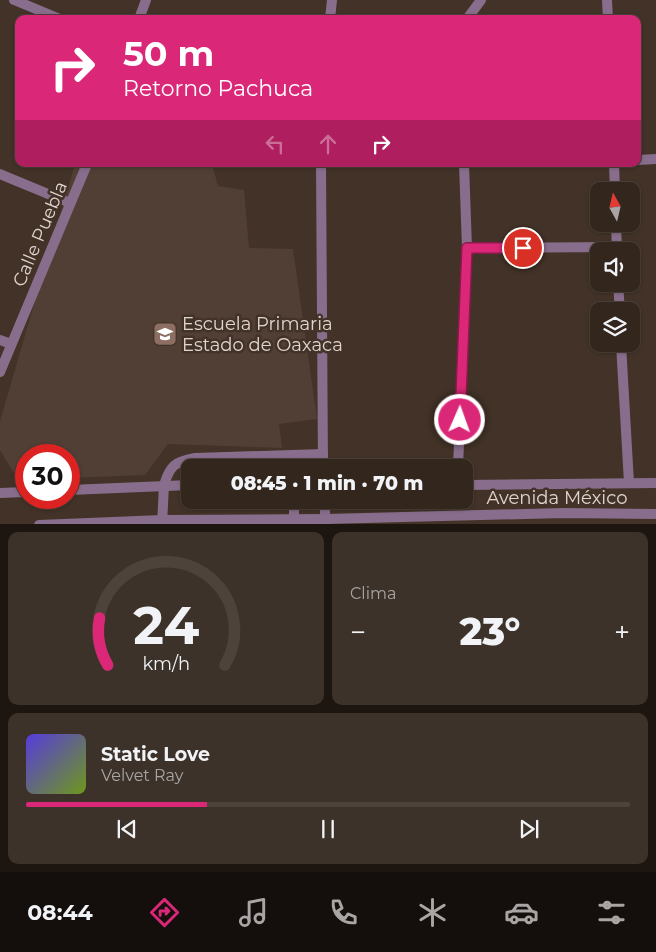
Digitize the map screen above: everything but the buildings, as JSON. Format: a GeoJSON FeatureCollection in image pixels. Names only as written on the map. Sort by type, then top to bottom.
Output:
{"type":"FeatureCollection","features":[{"type":"Feature","properties":{"kind":"street"},"geometry":{"type":"LineString","coordinates":[[14,0],[50,15]]}},
{"type":"Feature","properties":{"kind":"street"},"geometry":{"type":"LineString","coordinates":[[140,15],[146,0]]}},
{"type":"Feature","properties":{"kind":"street"},"geometry":{"type":"LineString","coordinates":[[330,15],[332,0]]}},
{"type":"Feature","properties":{"kind":"street"},"geometry":{"type":"LineString","coordinates":[[470,15],[481,0]]}},
{"type":"Feature","properties":{"kind":"street"},"geometry":{"type":"LineString","coordinates":[[607,0],[608,15]]}},
{"type":"Feature","properties":{"kind":"street"},"geometry":{"type":"LineString","coordinates":[[641,160],[656,159]]}},
{"type":"Feature","properties":{"kind":"street","name":"Calle Puebla"},"geometry":{"type":"LineString","coordinates":[[0,372],[86,167]]}},
{"type":"Feature","properties":{"kind":"street"},"geometry":{"type":"LineString","coordinates":[[321,167],[323,459]]}},
{"type":"Feature","properties":{"kind":"street"},"geometry":{"type":"LineString","coordinates":[[458,459],[467,248],[464,167]]}},
{"type":"Feature","properties":{"kind":"street"},"geometry":{"type":"LineString","coordinates":[[614,167],[615,182]]}},
{"type":"Feature","properties":{"kind":"street"},"geometry":{"type":"LineString","coordinates":[[0,174],[70,202]]}},
{"type":"Feature","properties":{"kind":"street"},"geometry":{"type":"LineString","coordinates":[[467,248],[590,249]]}},
{"type":"Feature","properties":{"kind":"street"},"geometry":{"type":"LineString","coordinates":[[0,340],[12,344]]}},
{"type":"Feature","properties":{"kind":"street"},"geometry":{"type":"LineString","coordinates":[[621,352],[629,483]]}},
{"type":"Feature","properties":{"kind":"street"},"geometry":{"type":"LineString","coordinates":[[162,522],[164,485],[168,470],[175,464],[195,458],[323,454]]}},
{"type":"Feature","properties":{"kind":"street","name":"Avenida México"},"geometry":{"type":"LineString","coordinates":[[473,485],[656,483]]}},
{"type":"Feature","properties":{"kind":"street"},"geometry":{"type":"LineString","coordinates":[[80,489],[181,485]]}},
{"type":"Feature","properties":{"kind":"street"},"geometry":{"type":"LineString","coordinates":[[0,493],[15,492]]}},
{"type":"Feature","properties":{"kind":"street"},"geometry":{"type":"LineString","coordinates":[[325,509],[326,522]]}},
{"type":"Feature","properties":{"kind":"street","name":"Avenida México"},"geometry":{"type":"LineString","coordinates":[[39,524],[485,520],[563,513],[655,518]]}},
{"type":"Feature","properties":{"kind":"shaded area","name":"Escuela Primaria Estado de Oaxaca"},"geometry":{"type":"Polygon","coordinates":[[[74,167],[213,167],[218,186],[244,190],[249,248],[293,249],[317,419],[279,424],[282,448],[168,444],[145,475],[80,478],[80,444],[15,444],[15,475],[0,450],[0,421],[74,167]]]}},
{"type":"Feature","properties":{"kind":"place","name":"Escuela Primaria Estado de Oaxaca"},"geometry":{"type":"Point","coordinates":[165,334]}},
{"type":"Feature","properties":{"kind":"route"},"geometry":{"type":"LineString","coordinates":[[460,420],[467,248],[523,248]]}}]}
